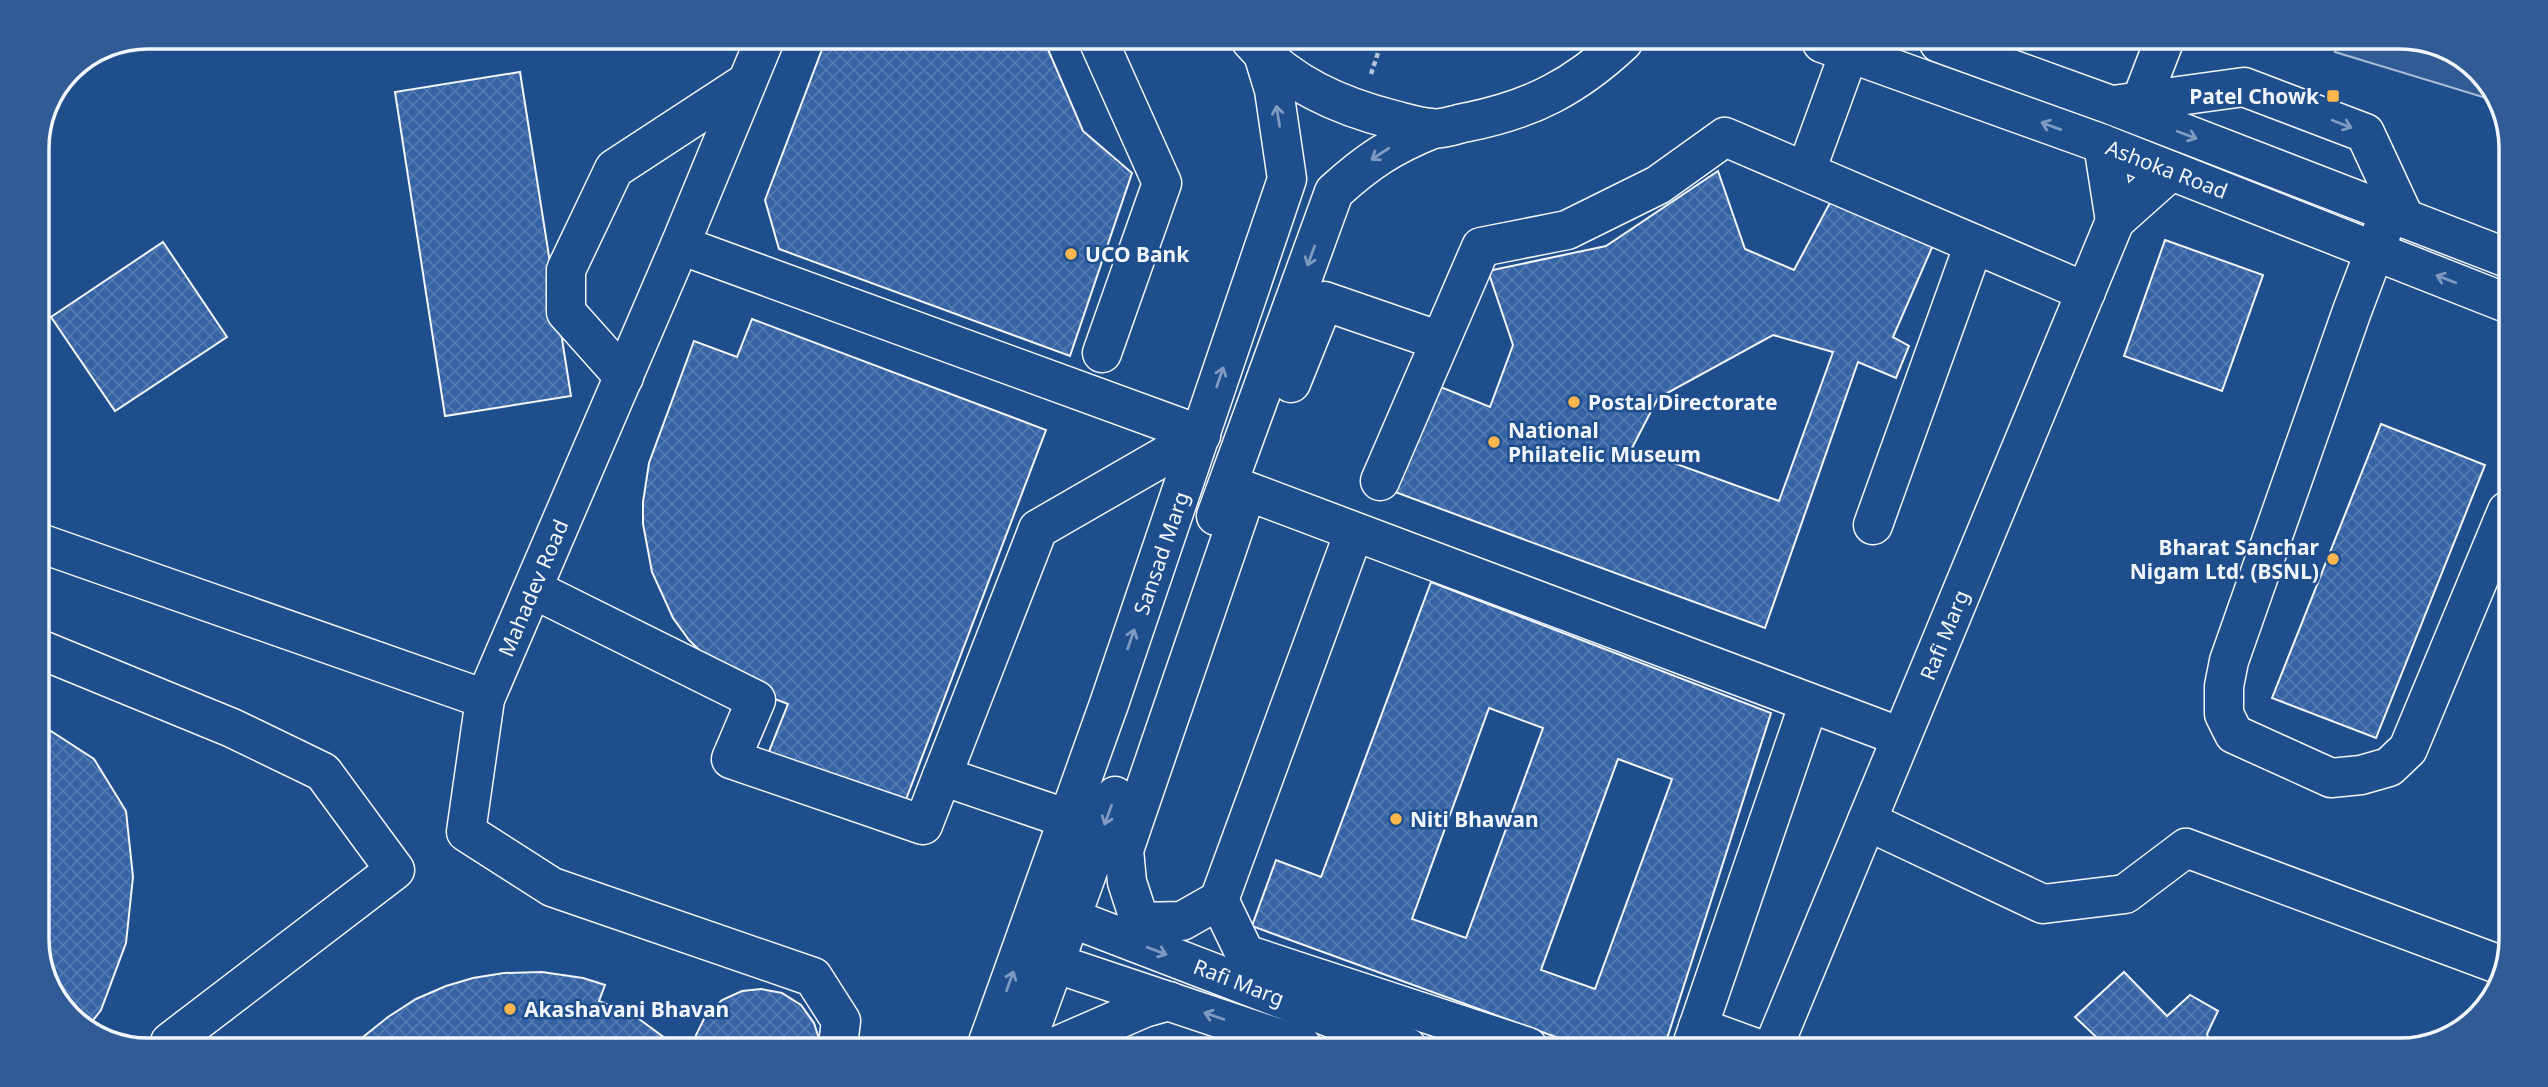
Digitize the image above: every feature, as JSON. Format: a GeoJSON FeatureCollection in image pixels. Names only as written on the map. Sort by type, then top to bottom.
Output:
{"type":"FeatureCollection","features":[{"type":"Feature","properties":{"kind":"street","name":"Mahadev Road"},"geometry":{"type":"LineString","coordinates":[[761,49],[624,377],[485,699],[466,832],[552,887],[813,977],[841,1021],[839,1038]]}},
{"type":"Feature","properties":{"kind":"street"},"geometry":{"type":"LineString","coordinates":[[1102,49],[1162,183],[1102,354]]}},
{"type":"Feature","properties":{"kind":"street","name":"Sansad Marg"},"geometry":{"type":"LineString","coordinates":[[990,1038],[1068,819],[1287,180],[1274,90],[1257,49]]}},
{"type":"Feature","properties":{"kind":"street"},"geometry":{"type":"LineString","coordinates":[[1258,49],[1292,78],[1324,97],[1358,111],[1433,129],[1522,108],[1639,49]]}},
{"type":"Feature","properties":{"kind":"street"},"geometry":{"type":"LineString","coordinates":[[1572,84],[1615,49]]}},
{"type":"Feature","properties":{"kind":"street"},"geometry":{"type":"LineString","coordinates":[[1806,171],[1835,49]]}},
{"type":"Feature","properties":{"kind":"street","name":"Ashoka Road"},"geometry":{"type":"LineString","coordinates":[[1838,49],[2103,144],[2499,300]]}},
{"type":"Feature","properties":{"kind":"street","name":"Ashoka Road"},"geometry":{"type":"LineString","coordinates":[[1958,49],[2126,103],[2397,216],[2499,254]]}},
{"type":"Feature","properties":{"kind":"street"},"geometry":{"type":"LineString","coordinates":[[2126,103],[2160,49]]}},
{"type":"Feature","properties":{"kind":"street"},"geometry":{"type":"LineString","coordinates":[[624,377],[566,312],[566,270],[614,169],[747,82]]}},
{"type":"Feature","properties":{"kind":"street"},"geometry":{"type":"LineString","coordinates":[[2126,103],[2244,86],[2365,133],[2397,216],[2374,251],[2229,661],[2224,687],[2224,714],[2234,734],[2331,778],[2361,775],[2389,767],[2408,749],[2499,530]]}},
{"type":"Feature","properties":{"kind":"street","name":"Sansad Marg"},"geometry":{"type":"LineString","coordinates":[[1027,1038],[1334,192],[1374,158],[1397,144],[1433,129]]}},
{"type":"Feature","properties":{"kind":"street"},"geometry":{"type":"LineString","coordinates":[[1380,481],[1481,247],[1567,230],[1658,185],[1725,137],[2085,292]]}},
{"type":"Feature","properties":{"kind":"street"},"geometry":{"type":"LineString","coordinates":[[2103,144],[2115,221]]}},
{"type":"Feature","properties":{"kind":"street","name":"Rafi Marg"},"geometry":{"type":"LineString","coordinates":[[1777,1038],[2115,221],[2171,171]]}},
{"type":"Feature","properties":{"kind":"street"},"geometry":{"type":"LineString","coordinates":[[1873,524],[1974,244]]}},
{"type":"Feature","properties":{"kind":"street"},"geometry":{"type":"LineString","coordinates":[[680,245],[1201,435]]}},
{"type":"Feature","properties":{"kind":"street"},"geometry":{"type":"LineString","coordinates":[[1354,532],[1219,900],[1182,921],[1140,922],[1127,882],[1124,850],[1247,491],[1324,301],[1440,341]]}},
{"type":"Feature","properties":{"kind":"street"},"geometry":{"type":"LineString","coordinates":[[533,589],[756,700],[731,759],[923,825],[1038,529],[1201,435]]}},
{"type":"Feature","properties":{"kind":"street"},"geometry":{"type":"LineString","coordinates":[[1247,491],[1901,737]]}},
{"type":"Feature","properties":{"kind":"street"},"geometry":{"type":"LineString","coordinates":[[49,546],[485,699]]}},
{"type":"Feature","properties":{"kind":"street"},"geometry":{"type":"LineString","coordinates":[[49,653],[232,728],[323,772],[395,870],[175,1038]]}},
{"type":"Feature","properties":{"kind":"street"},"geometry":{"type":"LineString","coordinates":[[1694,1037],[1809,703]]}},
{"type":"Feature","properties":{"kind":"street"},"geometry":{"type":"LineString","coordinates":[[942,776],[1068,819]]}},
{"type":"Feature","properties":{"kind":"street"},"geometry":{"type":"LineString","coordinates":[[1867,821],[2043,904],[2125,894],[2186,848],[2495,963]]}},
{"type":"Feature","properties":{"kind":"street"},"geometry":{"type":"LineString","coordinates":[[1219,900],[1245,954],[1501,1038]]}},
{"type":"Feature","properties":{"kind":"street"},"geometry":{"type":"LineString","coordinates":[[1033,918],[1071,918]]}},
{"type":"Feature","properties":{"kind":"street","name":"Rafi Marg"},"geometry":{"type":"LineString","coordinates":[[1071,918],[1384,1038]]}},
{"type":"Feature","properties":{"kind":"street","name":"Rafi Marg"},"geometry":{"type":"LineString","coordinates":[[1054,963],[1278,1038]]}},
{"type":"Feature","properties":{"kind":"street"},"geometry":{"type":"LineString","coordinates":[[1076,1038],[1169,1001]]}},
{"type":"Feature","properties":{"kind":"shaded area"},"geometry":{"type":"Polygon","coordinates":[[[2336,49],[2419,51],[2450,62],[2460,69],[2486,98],[2335,52],[2336,49]]]}},
{"type":"Feature","properties":{"kind":"building"},"geometry":{"type":"Polygon","coordinates":[[[822,49],[1048,49],[1083,131],[1132,173],[1070,356],[779,249],[765,200],[822,49]]]}},
{"type":"Feature","properties":{"kind":"building"},"geometry":{"type":"Polygon","coordinates":[[[520,72],[571,396],[445,416],[395,92],[520,72]]]}},
{"type":"Feature","properties":{"kind":"building","name":"Postal Directorate"},"geometry":{"type":"Polygon","coordinates":[[[1718,171],[1745,249],[1794,270],[1832,199],[1937,236],[1893,337],[1909,346],[1896,378],[1858,362],[1765,628],[1384,488],[1426,381],[1490,407],[1513,345],[1488,271],[1606,246],[1718,171]],[[1773,335],[1658,398],[1632,448],[1779,501],[1833,352],[1773,335]]]}},
{"type":"Feature","properties":{"kind":"building"},"geometry":{"type":"Polygon","coordinates":[[[2165,240],[2263,275],[2222,391],[2124,356],[2165,240]]]}},
{"type":"Feature","properties":{"kind":"building"},"geometry":{"type":"Polygon","coordinates":[[[163,242],[227,337],[115,411],[51,317],[163,242]]]}},
{"type":"Feature","properties":{"kind":"building"},"geometry":{"type":"Polygon","coordinates":[[[752,319],[1046,430],[902,810],[766,759],[788,704],[765,695],[717,667],[689,640],[673,618],[652,572],[643,524],[643,502],[649,463],[694,341],[737,357],[752,319]]]}},
{"type":"Feature","properties":{"kind":"building"},"geometry":{"type":"Polygon","coordinates":[[[2381,424],[2485,465],[2376,738],[2272,698],[2381,424]]]}},
{"type":"Feature","properties":{"kind":"building","name":"Niti Bhawan"},"geometry":{"type":"Polygon","coordinates":[[[1431,582],[1771,713],[1667,1038],[1558,1038],[1252,926],[1276,860],[1321,877],[1431,582]],[[1489,708],[1412,919],[1466,938],[1543,728],[1489,708]],[[1618,759],[1541,970],[1595,989],[1672,779],[1618,759]]]}},
{"type":"Feature","properties":{"kind":"building"},"geometry":{"type":"Polygon","coordinates":[[[49,730],[94,759],[126,811],[133,877],[126,943],[101,1010],[93,1021],[74,1004],[59,983],[51,958],[49,730]]]}},
{"type":"Feature","properties":{"kind":"building","name":"Akashavani Bhavan"},"geometry":{"type":"Polygon","coordinates":[[[542,972],[583,978],[605,985],[599,1001],[635,1016],[665,1038],[363,1037],[416,999],[473,978],[504,973],[542,972]]]}},
{"type":"Feature","properties":{"kind":"building"},"geometry":{"type":"Polygon","coordinates":[[[2124,972],[2167,1016],[2190,995],[2218,1011],[2207,1034],[2208,1038],[2097,1038],[2075,1017],[2124,972]]]}},
{"type":"Feature","properties":{"kind":"building","name":"Akashavani Bhavan"},"geometry":{"type":"Polygon","coordinates":[[[761,989],[782,993],[801,1005],[814,1023],[819,1038],[696,1038],[706,1015],[722,1000],[742,991],[761,989]]]}},
{"type":"Feature","properties":{"kind":"fence"},"geometry":{"type":"LineString","coordinates":[[1121,1038],[1122,1034]]}},
{"type":"Feature","properties":{"kind":"place","name":"Patel Chowk"},"geometry":{"type":"Point","coordinates":[2333,96]}},
{"type":"Feature","properties":{"kind":"place","name":"UCO Bank"},"geometry":{"type":"Point","coordinates":[1071,254]}},
{"type":"Feature","properties":{"kind":"place","name":"Postal Directorate"},"geometry":{"type":"Point","coordinates":[1574,402]}},
{"type":"Feature","properties":{"kind":"place","name":"National Philatelic Museum"},"geometry":{"type":"Point","coordinates":[1494,442]}},
{"type":"Feature","properties":{"kind":"place","name":"Bharat Sanchar Nigam Ltd. (BSNL)"},"geometry":{"type":"Point","coordinates":[2333,559]}},
{"type":"Feature","properties":{"kind":"place","name":"Niti Bhawan"},"geometry":{"type":"Point","coordinates":[1396,819]}},
{"type":"Feature","properties":{"kind":"place","name":"Akashavani Bhavan"},"geometry":{"type":"Point","coordinates":[510,1009]}}]}
